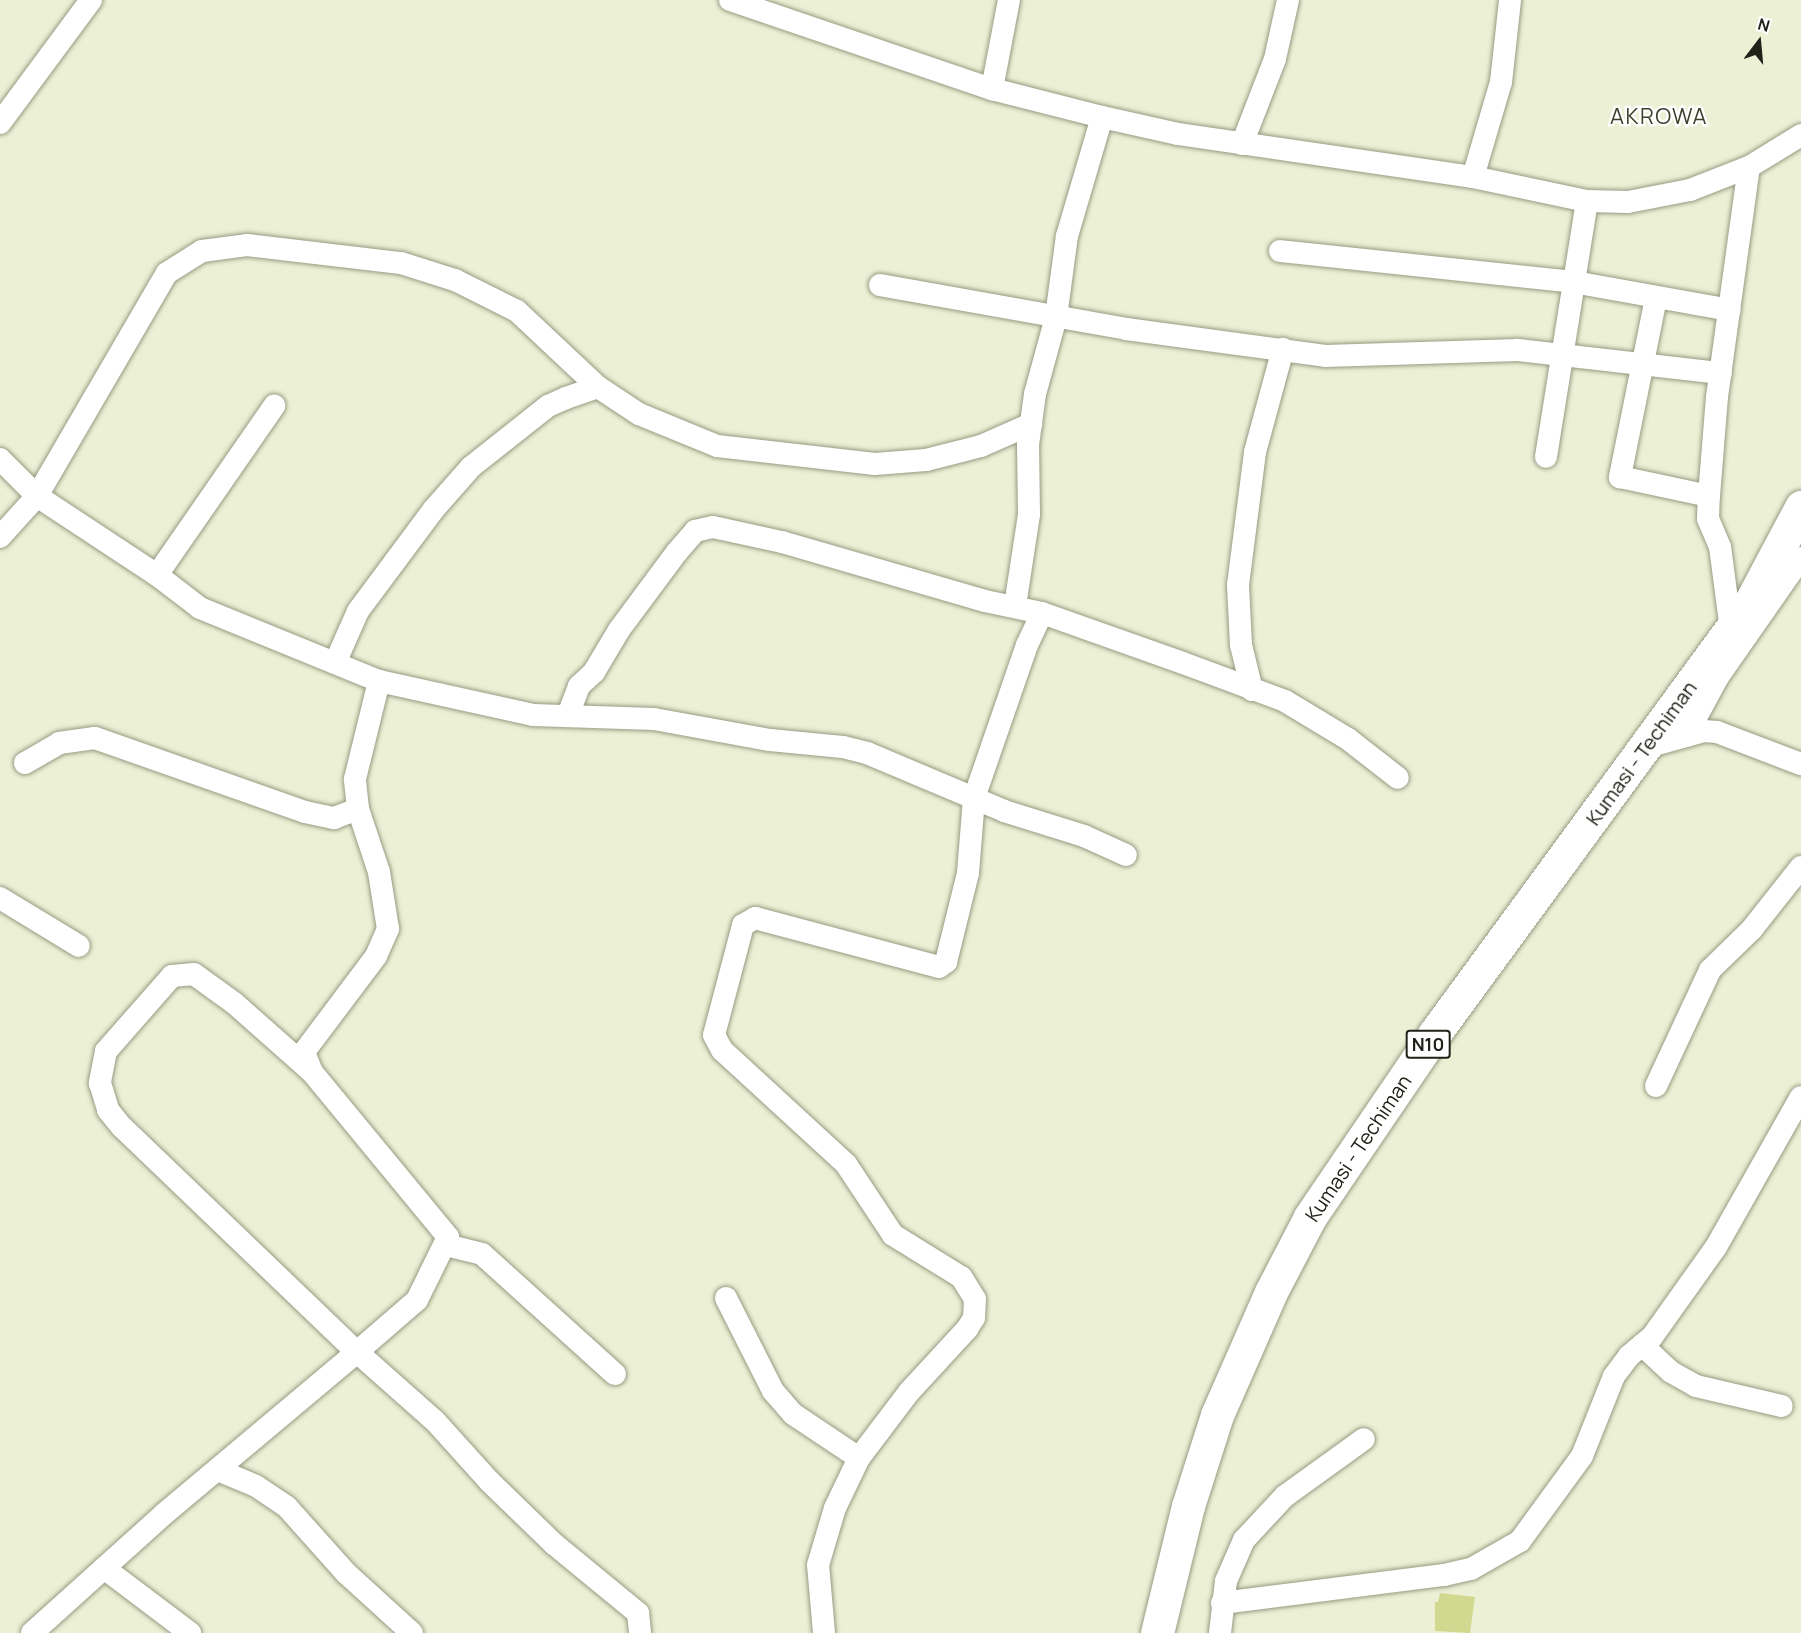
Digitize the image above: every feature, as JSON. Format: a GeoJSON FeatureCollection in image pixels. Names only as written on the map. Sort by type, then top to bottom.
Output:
{"type":"FeatureCollection","features":[{"type":"Feature","properties":{"kind":"highway","name":"Kumasi - Techiman"},"geometry":{"type":"LineString","coordinates":[[1157,1633],[1188,1506],[1217,1415],[1292,1252],[1354,1149],[1731,630],[1773,567],[1801,507]]}},
{"type":"Feature","properties":{"kind":"street"},"geometry":{"type":"LineString","coordinates":[[0,123],[91,0]]}},
{"type":"Feature","properties":{"kind":"street"},"geometry":{"type":"LineString","coordinates":[[730,0],[992,89],[1102,117],[1242,144],[1473,177],[1587,201],[1658,198],[1749,167],[1801,135]]}},
{"type":"Feature","properties":{"kind":"street"},"geometry":{"type":"LineString","coordinates":[[992,89],[1009,0]]}},
{"type":"Feature","properties":{"kind":"street"},"geometry":{"type":"LineString","coordinates":[[1242,144],[1275,59],[1288,0]]}},
{"type":"Feature","properties":{"kind":"street"},"geometry":{"type":"LineString","coordinates":[[1473,177],[1501,82],[1510,0]]}},
{"type":"Feature","properties":{"kind":"street"},"geometry":{"type":"LineString","coordinates":[[1015,606],[1029,514],[1031,424],[1035,394],[1056,317],[1067,236],[1102,117]]}},
{"type":"Feature","properties":{"kind":"street"},"geometry":{"type":"LineString","coordinates":[[1731,630],[1720,547],[1708,519],[1708,496],[1721,373],[1749,167]]}},
{"type":"Feature","properties":{"kind":"street"},"geometry":{"type":"LineString","coordinates":[[1546,457],[1560,356],[1587,201]]}},
{"type":"Feature","properties":{"kind":"street"},"geometry":{"type":"LineString","coordinates":[[0,537],[37,496],[167,273],[202,251],[247,246],[401,263],[455,280],[517,311],[598,387],[639,414],[717,446],[875,464],[926,460],[981,447],[1031,424]]}},
{"type":"Feature","properties":{"kind":"street"},"geometry":{"type":"LineString","coordinates":[[1280,251],[1574,282],[1729,310]]}},
{"type":"Feature","properties":{"kind":"street"},"geometry":{"type":"LineString","coordinates":[[880,285],[1056,317],[1356,357],[1518,350],[1560,356],[1644,362],[1721,373]]}},
{"type":"Feature","properties":{"kind":"street"},"geometry":{"type":"LineString","coordinates":[[1656,298],[1620,477],[1708,496]]}},
{"type":"Feature","properties":{"kind":"street"},"geometry":{"type":"LineString","coordinates":[[1252,690],[1242,645],[1238,585],[1255,452],[1283,349]]}},
{"type":"Feature","properties":{"kind":"street"},"geometry":{"type":"LineString","coordinates":[[335,663],[358,611],[434,509],[471,467],[548,406],[598,387]]}},
{"type":"Feature","properties":{"kind":"street"},"geometry":{"type":"LineString","coordinates":[[157,574],[274,406]]}},
{"type":"Feature","properties":{"kind":"street"},"geometry":{"type":"LineString","coordinates":[[0,459],[37,496],[157,574],[200,608],[379,681],[533,715],[568,715],[597,720],[654,719],[770,740],[843,747],[867,753],[974,798],[1084,836],[1126,855]]}},
{"type":"Feature","properties":{"kind":"street"},"geometry":{"type":"LineString","coordinates":[[568,715],[579,686],[594,672],[619,630],[695,531],[713,527],[736,530],[985,601],[1042,613],[1285,702],[1348,739],[1398,778]]}},
{"type":"Feature","properties":{"kind":"street"},"geometry":{"type":"LineString","coordinates":[[1686,736],[1718,677],[1801,558]]}},
{"type":"Feature","properties":{"kind":"street"},"geometry":{"type":"LineString","coordinates":[[824,1633],[820,1559],[835,1508],[859,1458],[909,1392],[967,1329],[974,1318],[975,1299],[961,1276],[893,1235],[846,1164],[722,1050],[714,1035],[743,925],[755,918],[943,966],[968,873],[974,798],[1027,645],[1042,613]]}},
{"type":"Feature","properties":{"kind":"street"},"geometry":{"type":"LineString","coordinates":[[312,1072],[304,1052],[376,956],[388,929],[379,872],[358,809],[357,759],[379,681]]}},
{"type":"Feature","properties":{"kind":"street"},"geometry":{"type":"LineString","coordinates":[[1604,803],[1641,748],[1656,747],[1704,731],[1725,734],[1801,764]]}},
{"type":"Feature","properties":{"kind":"street"},"geometry":{"type":"LineString","coordinates":[[25,763],[59,743],[95,738],[305,812],[333,818],[358,809]]}},
{"type":"Feature","properties":{"kind":"street"},"geometry":{"type":"LineString","coordinates":[[1656,1086],[1710,970],[1752,929],[1801,867]]}},
{"type":"Feature","properties":{"kind":"street"},"geometry":{"type":"LineString","coordinates":[[0,898],[79,946]]}},
{"type":"Feature","properties":{"kind":"street"},"geometry":{"type":"LineString","coordinates":[[32,1633],[104,1568],[357,1352],[417,1300],[446,1245],[446,1230],[312,1072],[234,1004],[194,974],[172,976],[106,1051],[100,1083],[108,1110],[122,1127],[357,1352],[435,1420],[489,1481],[554,1544],[638,1613],[640,1633]]}},
{"type":"Feature","properties":{"kind":"street"},"geometry":{"type":"LineString","coordinates":[[1222,1604],[1444,1575],[1471,1569],[1520,1541],[1574,1470],[1614,1376],[1652,1337],[1716,1247],[1801,1097]]}},
{"type":"Feature","properties":{"kind":"street"},"geometry":{"type":"LineString","coordinates":[[446,1245],[482,1254],[615,1374]]}},
{"type":"Feature","properties":{"kind":"street"},"geometry":{"type":"LineString","coordinates":[[726,1298],[773,1391],[793,1414],[859,1458]]}},
{"type":"Feature","properties":{"kind":"street"},"geometry":{"type":"LineString","coordinates":[[1642,1345],[1671,1372],[1696,1386],[1782,1406]]}},
{"type":"Feature","properties":{"kind":"street"},"geometry":{"type":"LineString","coordinates":[[1220,1633],[1222,1604],[1233,1561],[1260,1521],[1285,1496],[1364,1439]]}},
{"type":"Feature","properties":{"kind":"street"},"geometry":{"type":"LineString","coordinates":[[218,1470],[256,1486],[287,1507],[346,1573],[412,1633]]}},
{"type":"Feature","properties":{"kind":"street"},"geometry":{"type":"LineString","coordinates":[[104,1568],[189,1633]]}},
{"type":"Feature","properties":{"kind":"building"},"geometry":{"type":"Polygon","coordinates":[[[1440,1593],[1475,1597],[1470,1633],[1435,1631],[1435,1602],[1438,1602],[1440,1593]]]}},
{"type":"Feature","properties":{"kind":"district","name":"AKROWA"},"geometry":{"type":"Point","coordinates":[1659,117]}}]}
